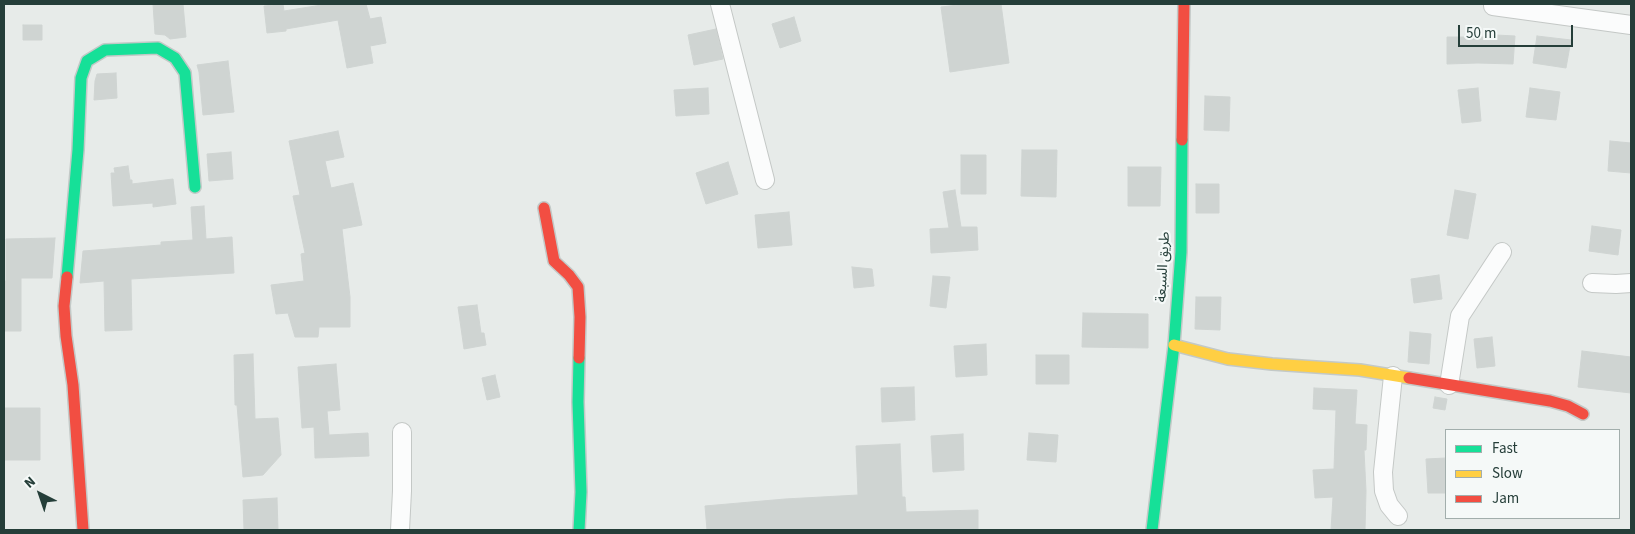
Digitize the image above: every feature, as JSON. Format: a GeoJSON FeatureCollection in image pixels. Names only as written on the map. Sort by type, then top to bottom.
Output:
{"type":"FeatureCollection","features":[{"type":"Feature","properties":{"kind":"street"},"geometry":{"type":"LineString","coordinates":[[720,4],[764,180]]}},
{"type":"Feature","properties":{"kind":"street","name":"طريق السبعة"},"geometry":{"type":"LineString","coordinates":[[1152,530],[1174,344],[1181,252],[1184,4]]}},
{"type":"Feature","properties":{"kind":"street"},"geometry":{"type":"LineString","coordinates":[[1493,6],[1631,25]]}},
{"type":"Feature","properties":{"kind":"street"},"geometry":{"type":"LineString","coordinates":[[83,530],[73,385],[64,306],[78,150],[81,78],[87,61],[105,50],[149,48],[158,48],[175,58],[186,73],[195,187]]}},
{"type":"Feature","properties":{"kind":"street"},"geometry":{"type":"LineString","coordinates":[[544,208],[554,261],[569,275],[578,288],[580,317],[578,402],[581,492],[579,530]]}},
{"type":"Feature","properties":{"kind":"street"},"geometry":{"type":"LineString","coordinates":[[1449,385],[1460,316],[1502,252]]}},
{"type":"Feature","properties":{"kind":"street"},"geometry":{"type":"LineString","coordinates":[[1592,283],[1631,283]]}},
{"type":"Feature","properties":{"kind":"street"},"geometry":{"type":"LineString","coordinates":[[1174,344],[1228,359],[1360,370],[1550,401],[1568,406],[1583,414]]}},
{"type":"Feature","properties":{"kind":"street"},"geometry":{"type":"LineString","coordinates":[[1393,376],[1383,472],[1384,491],[1389,505],[1398,516]]}},
{"type":"Feature","properties":{"kind":"street"},"geometry":{"type":"LineString","coordinates":[[400,530],[402,432]]}},
{"type":"Feature","properties":{"kind":"building"},"geometry":{"type":"Polygon","coordinates":[[[153,4],[183,4],[186,37],[170,39],[165,35],[155,34],[153,4]]]}},
{"type":"Feature","properties":{"kind":"building"},"geometry":{"type":"Polygon","coordinates":[[[283,4],[284,11],[328,4],[366,4],[370,19],[381,17],[386,43],[370,46],[373,63],[347,68],[338,20],[267,33],[264,6],[283,4]]]}},
{"type":"Feature","properties":{"kind":"building"},"geometry":{"type":"Polygon","coordinates":[[[967,4],[1001,4],[1009,63],[950,72],[941,7],[967,4]]]}},
{"type":"Feature","properties":{"kind":"building"},"geometry":{"type":"Polygon","coordinates":[[[794,17],[801,41],[780,48],[772,24],[794,17]]]}},
{"type":"Feature","properties":{"kind":"building"},"geometry":{"type":"Polygon","coordinates":[[[23,25],[42,25],[42,40],[23,40],[23,25]]]}},
{"type":"Feature","properties":{"kind":"building"},"geometry":{"type":"Polygon","coordinates":[[[716,29],[723,59],[694,65],[688,35],[716,29]]]}},
{"type":"Feature","properties":{"kind":"building"},"geometry":{"type":"Polygon","coordinates":[[[1496,35],[1515,36],[1513,64],[1447,64],[1447,37],[1495,37],[1496,35]]]}},
{"type":"Feature","properties":{"kind":"building"},"geometry":{"type":"Polygon","coordinates":[[[1537,36],[1571,40],[1566,68],[1533,63],[1537,36]]]}},
{"type":"Feature","properties":{"kind":"building"},"geometry":{"type":"Polygon","coordinates":[[[228,61],[234,112],[203,115],[197,65],[228,61]]]}},
{"type":"Feature","properties":{"kind":"building"},"geometry":{"type":"Polygon","coordinates":[[[116,73],[117,98],[94,100],[97,74],[116,73]]]}},
{"type":"Feature","properties":{"kind":"building"},"geometry":{"type":"Polygon","coordinates":[[[708,88],[709,114],[676,116],[674,90],[708,88]]]}},
{"type":"Feature","properties":{"kind":"building"},"geometry":{"type":"Polygon","coordinates":[[[1478,88],[1481,121],[1462,123],[1458,90],[1478,88]]]}},
{"type":"Feature","properties":{"kind":"building"},"geometry":{"type":"Polygon","coordinates":[[[1530,88],[1560,92],[1556,120],[1526,117],[1530,88]]]}},
{"type":"Feature","properties":{"kind":"building"},"geometry":{"type":"Polygon","coordinates":[[[1205,96],[1230,97],[1229,131],[1204,130],[1205,96]]]}},
{"type":"Feature","properties":{"kind":"building"},"geometry":{"type":"Polygon","coordinates":[[[338,131],[344,157],[325,161],[331,188],[353,183],[362,225],[342,229],[350,297],[350,327],[319,327],[318,337],[295,337],[288,313],[276,314],[271,285],[304,281],[301,254],[305,253],[293,196],[300,195],[289,141],[338,131]]]}},
{"type":"Feature","properties":{"kind":"building"},"geometry":{"type":"Polygon","coordinates":[[[1610,141],[1631,143],[1631,173],[1608,171],[1610,141]]]}},
{"type":"Feature","properties":{"kind":"building"},"geometry":{"type":"Polygon","coordinates":[[[1022,150],[1057,150],[1056,197],[1021,196],[1022,150]]]}},
{"type":"Feature","properties":{"kind":"building"},"geometry":{"type":"Polygon","coordinates":[[[231,152],[233,179],[209,181],[207,154],[231,152]]]}},
{"type":"Feature","properties":{"kind":"building"},"geometry":{"type":"Polygon","coordinates":[[[961,155],[986,155],[986,194],[961,194],[961,155]]]}},
{"type":"Feature","properties":{"kind":"building"},"geometry":{"type":"Polygon","coordinates":[[[728,162],[738,194],[706,204],[696,173],[728,162]]]}},
{"type":"Feature","properties":{"kind":"building"},"geometry":{"type":"Polygon","coordinates":[[[128,166],[132,184],[173,179],[176,204],[153,207],[153,203],[113,206],[111,173],[115,173],[114,168],[128,166]]]}},
{"type":"Feature","properties":{"kind":"building"},"geometry":{"type":"Polygon","coordinates":[[[1128,167],[1161,167],[1160,206],[1128,206],[1128,167]]]}},
{"type":"Feature","properties":{"kind":"building"},"geometry":{"type":"Polygon","coordinates":[[[1196,184],[1219,184],[1219,213],[1196,213],[1196,184]]]}},
{"type":"Feature","properties":{"kind":"building"},"geometry":{"type":"Polygon","coordinates":[[[955,190],[961,227],[977,227],[978,250],[931,253],[930,229],[949,228],[943,192],[955,190]]]}},
{"type":"Feature","properties":{"kind":"building"},"geometry":{"type":"Polygon","coordinates":[[[1455,190],[1476,194],[1468,239],[1447,235],[1455,190]]]}},
{"type":"Feature","properties":{"kind":"building"},"geometry":{"type":"Polygon","coordinates":[[[204,206],[206,239],[232,237],[234,273],[131,279],[132,330],[105,331],[104,281],[80,283],[83,251],[161,245],[161,242],[193,240],[191,207],[204,206]]]}},
{"type":"Feature","properties":{"kind":"building"},"geometry":{"type":"Polygon","coordinates":[[[789,212],[792,245],[758,248],[755,215],[789,212]]]}},
{"type":"Feature","properties":{"kind":"building"},"geometry":{"type":"Polygon","coordinates":[[[1592,226],[1621,230],[1618,255],[1589,251],[1592,226]]]}},
{"type":"Feature","properties":{"kind":"building"},"geometry":{"type":"Polygon","coordinates":[[[55,238],[52,278],[21,278],[21,331],[4,331],[6,239],[55,238]]]}},
{"type":"Feature","properties":{"kind":"building"},"geometry":{"type":"Polygon","coordinates":[[[852,267],[872,269],[874,286],[854,288],[852,267]]]}},
{"type":"Feature","properties":{"kind":"building"},"geometry":{"type":"Polygon","coordinates":[[[1439,275],[1442,299],[1414,303],[1411,279],[1439,275]]]}},
{"type":"Feature","properties":{"kind":"building"},"geometry":{"type":"Polygon","coordinates":[[[933,276],[950,277],[946,308],[930,306],[933,276]]]}},
{"type":"Feature","properties":{"kind":"building"},"geometry":{"type":"Polygon","coordinates":[[[1196,297],[1221,297],[1220,330],[1195,329],[1196,297]]]}},
{"type":"Feature","properties":{"kind":"building"},"geometry":{"type":"Polygon","coordinates":[[[477,305],[481,333],[484,333],[486,345],[464,349],[458,307],[477,305]]]}},
{"type":"Feature","properties":{"kind":"building"},"geometry":{"type":"Polygon","coordinates":[[[1083,313],[1148,314],[1148,348],[1082,347],[1083,313]]]}},
{"type":"Feature","properties":{"kind":"building"},"geometry":{"type":"Polygon","coordinates":[[[1410,332],[1431,334],[1429,364],[1408,362],[1410,332]]]}},
{"type":"Feature","properties":{"kind":"building"},"geometry":{"type":"Polygon","coordinates":[[[1492,337],[1495,366],[1477,368],[1474,339],[1492,337]]]}},
{"type":"Feature","properties":{"kind":"building"},"geometry":{"type":"Polygon","coordinates":[[[986,344],[987,375],[956,377],[954,346],[986,344]]]}},
{"type":"Feature","properties":{"kind":"building"},"geometry":{"type":"Polygon","coordinates":[[[1582,351],[1631,357],[1631,393],[1578,387],[1582,351]]]}},
{"type":"Feature","properties":{"kind":"building"},"geometry":{"type":"Polygon","coordinates":[[[253,354],[255,419],[278,418],[281,455],[263,475],[243,477],[237,405],[235,405],[234,355],[253,354]]]}},
{"type":"Feature","properties":{"kind":"building"},"geometry":{"type":"Polygon","coordinates":[[[1036,355],[1069,355],[1069,384],[1036,384],[1036,355]]]}},
{"type":"Feature","properties":{"kind":"building"},"geometry":{"type":"Polygon","coordinates":[[[336,364],[340,410],[327,411],[329,435],[368,433],[369,456],[315,458],[314,427],[302,428],[298,367],[336,364]]]}},
{"type":"Feature","properties":{"kind":"building"},"geometry":{"type":"Polygon","coordinates":[[[495,375],[500,397],[487,400],[482,378],[495,375]]]}},
{"type":"Feature","properties":{"kind":"building"},"geometry":{"type":"Polygon","coordinates":[[[914,387],[915,420],[882,422],[881,388],[914,387]]]}},
{"type":"Feature","properties":{"kind":"building"},"geometry":{"type":"Polygon","coordinates":[[[1314,388],[1357,390],[1355,424],[1367,425],[1366,450],[1364,450],[1365,530],[1331,530],[1333,497],[1315,498],[1313,470],[1334,469],[1336,410],[1313,409],[1314,388]]]}},
{"type":"Feature","properties":{"kind":"building"},"geometry":{"type":"Polygon","coordinates":[[[1435,397],[1447,399],[1445,410],[1433,408],[1435,397]]]}},
{"type":"Feature","properties":{"kind":"building"},"geometry":{"type":"Polygon","coordinates":[[[4,408],[40,408],[40,460],[4,460],[4,408]]]}},
{"type":"Feature","properties":{"kind":"building"},"geometry":{"type":"Polygon","coordinates":[[[1029,433],[1058,435],[1056,462],[1027,460],[1029,433]]]}},
{"type":"Feature","properties":{"kind":"building"},"geometry":{"type":"Polygon","coordinates":[[[963,434],[964,470],[933,472],[931,436],[963,434]]]}},
{"type":"Feature","properties":{"kind":"building"},"geometry":{"type":"Polygon","coordinates":[[[900,444],[902,497],[905,497],[906,512],[978,510],[978,530],[707,530],[705,506],[858,495],[856,446],[900,444]]]}},
{"type":"Feature","properties":{"kind":"building"},"geometry":{"type":"Polygon","coordinates":[[[1445,458],[1445,493],[1428,493],[1426,459],[1445,458]]]}},
{"type":"Feature","properties":{"kind":"building"},"geometry":{"type":"Polygon","coordinates":[[[277,498],[278,530],[244,530],[243,500],[277,498]]]}},
{"type":"Feature","properties":{"kind":"traffic: fast"},"geometry":{"type":"LineString","coordinates":[[67,277],[78,150],[81,78],[87,61],[105,50],[158,48],[175,58],[185,73],[195,187]]}},
{"type":"Feature","properties":{"kind":"traffic: fast"},"geometry":{"type":"LineString","coordinates":[[1152,530],[1174,345],[1181,252],[1182,140]]}},
{"type":"Feature","properties":{"kind":"traffic: fast"},"geometry":{"type":"LineString","coordinates":[[579,358],[578,402],[581,492],[579,530]]}},
{"type":"Feature","properties":{"kind":"traffic: slow"},"geometry":{"type":"LineString","coordinates":[[1174,345],[1228,359],[1360,370],[1409,378]]}},
{"type":"Feature","properties":{"kind":"traffic: jam"},"geometry":{"type":"LineString","coordinates":[[1182,140],[1184,4]]}},
{"type":"Feature","properties":{"kind":"traffic: jam"},"geometry":{"type":"LineString","coordinates":[[544,208],[554,261],[569,275],[578,287],[580,317],[579,358]]}},
{"type":"Feature","properties":{"kind":"traffic: jam"},"geometry":{"type":"LineString","coordinates":[[67,277],[64,306],[73,385],[83,530]]}},
{"type":"Feature","properties":{"kind":"traffic: jam"},"geometry":{"type":"LineString","coordinates":[[1409,378],[1550,401],[1568,406],[1583,414]]}}]}
